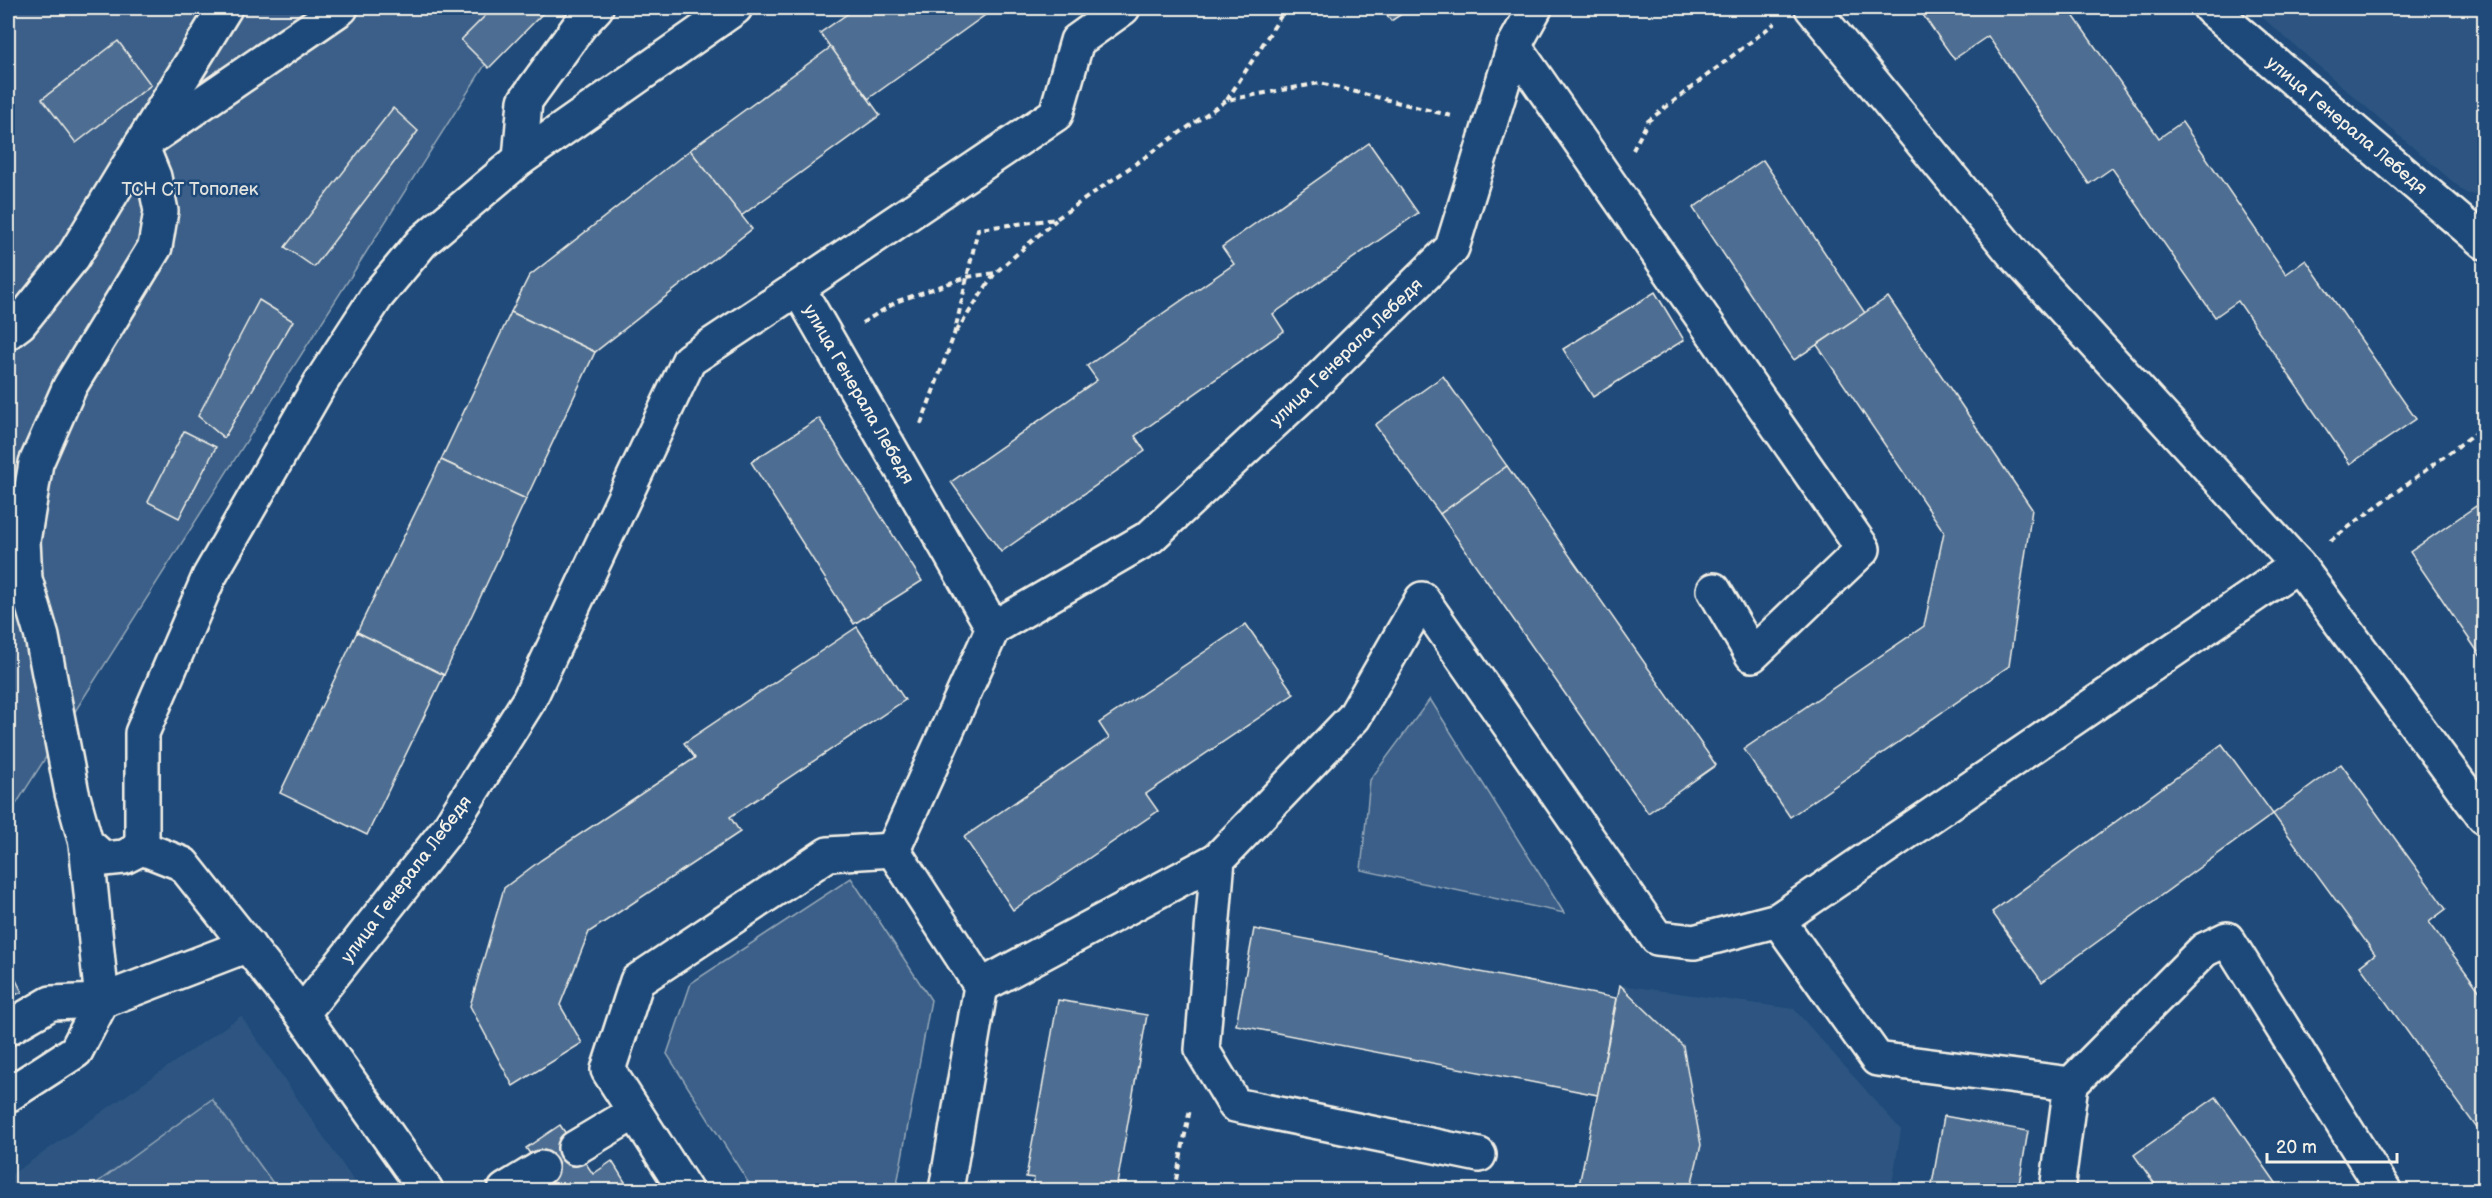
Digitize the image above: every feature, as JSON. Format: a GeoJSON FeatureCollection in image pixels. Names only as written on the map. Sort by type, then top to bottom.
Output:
{"type":"FeatureCollection","features":[{"type":"Feature","properties":{"kind":"street"},"geometry":{"type":"LineString","coordinates":[[8,332],[20,323],[73,257],[225,8]]}},
{"type":"Feature","properties":{"kind":"street"},"geometry":{"type":"LineString","coordinates":[[141,146],[341,8]]}},
{"type":"Feature","properties":{"kind":"street"},"geometry":{"type":"LineString","coordinates":[[520,159],[525,101],[580,25],[596,8]]}},
{"type":"Feature","properties":{"kind":"street"},"geometry":{"type":"LineString","coordinates":[[142,848],[142,733],[209,577],[321,382],[378,296],[422,242],[520,159],[735,8]]}},
{"type":"Feature","properties":{"kind":"street"},"geometry":{"type":"LineString","coordinates":[[798,288],[1056,114],[1077,40],[1123,8]]}},
{"type":"Feature","properties":{"kind":"street","name":"улица Генерала Лебедя"},"geometry":{"type":"LineString","coordinates":[[302,1014],[448,829],[529,700],[689,360],[798,288],[993,628],[1150,537],[1307,391],[1452,249],[1514,46],[1535,8]]}},
{"type":"Feature","properties":{"kind":"street"},"geometry":{"type":"LineString","coordinates":[[1812,8],[2012,252],[2298,565],[2484,817]]}},
{"type":"Feature","properties":{"kind":"street","name":"улица Генерала Лебедя"},"geometry":{"type":"LineString","coordinates":[[2210,8],[2484,242]]}},
{"type":"Feature","properties":{"kind":"street"},"geometry":{"type":"LineString","coordinates":[[1514,46],[1863,549],[1752,655],[1714,590]]}},
{"type":"Feature","properties":{"kind":"street"},"geometry":{"type":"LineString","coordinates":[[8,1095],[76,1051],[102,1001],[86,843],[72,793],[42,637],[16,575],[36,463],[70,386],[155,247],[161,211],[154,177],[141,146]]}},
{"type":"Feature","properties":{"kind":"street"},"geometry":{"type":"LineString","coordinates":[[981,986],[1218,860],[1354,717],[1422,599],[1658,938],[1695,942],[1778,920],[2298,565]]}},
{"type":"Feature","properties":{"kind":"street"},"geometry":{"type":"LineString","coordinates":[[893,850],[993,628]]}},
{"type":"Feature","properties":{"kind":"street"},"geometry":{"type":"LineString","coordinates":[[86,843],[104,859],[124,857],[142,848],[183,864],[302,1014],[426,1191]]}},
{"type":"Feature","properties":{"kind":"street"},"geometry":{"type":"LineString","coordinates":[[893,850],[981,986],[946,1191]]}},
{"type":"Feature","properties":{"kind":"street"},"geometry":{"type":"LineString","coordinates":[[685,1191],[608,1070],[637,981],[828,854],[893,850]]}},
{"type":"Feature","properties":{"kind":"street"},"geometry":{"type":"LineString","coordinates":[[1218,860],[1202,1050],[1235,1105],[1479,1155]]}},
{"type":"Feature","properties":{"kind":"street"},"geometry":{"type":"LineString","coordinates":[[1778,920],[1877,1059],[2071,1084]]}},
{"type":"Feature","properties":{"kind":"street"},"geometry":{"type":"LineString","coordinates":[[2058,1190],[2071,1084],[2204,950],[2227,939],[2384,1191]]}},
{"type":"Feature","properties":{"kind":"street"},"geometry":{"type":"LineString","coordinates":[[8,1028],[51,1003],[102,1001],[248,945]]}},
{"type":"Feature","properties":{"kind":"street"},"geometry":{"type":"LineString","coordinates":[[575,1148],[635,1112]]}},
{"type":"Feature","properties":{"kind":"street"},"geometry":{"type":"LineString","coordinates":[[505,1191],[541,1168]]}},
{"type":"Feature","properties":{"kind":"path"},"geometry":{"type":"LineString","coordinates":[[954,335],[995,273],[1056,219],[1227,100],[1286,8]]}},
{"type":"Feature","properties":{"kind":"path"},"geometry":{"type":"LineString","coordinates":[[1615,189],[1648,121],[1778,22]]}},
{"type":"Feature","properties":{"kind":"path"},"geometry":{"type":"LineString","coordinates":[[1227,100],[1320,83],[1489,126]]}},
{"type":"Feature","properties":{"kind":"path"},"geometry":{"type":"LineString","coordinates":[[904,473],[954,335],[978,229],[1056,219]]}},
{"type":"Feature","properties":{"kind":"path"},"geometry":{"type":"LineString","coordinates":[[822,329],[865,322],[898,301],[967,277],[995,273]]}},
{"type":"Feature","properties":{"kind":"path"},"geometry":{"type":"LineString","coordinates":[[2298,565],[2484,428]]}},
{"type":"Feature","properties":{"kind":"path"},"geometry":{"type":"LineString","coordinates":[[1174,1191],[1190,1108]]}},
{"type":"Feature","properties":{"kind":"shaded area"},"geometry":{"type":"Polygon","coordinates":[[[2251,8],[2484,8],[2484,197],[2466,193],[2251,8]]]}},
{"type":"Feature","properties":{"kind":"shaded area"},"geometry":{"type":"Polygon","coordinates":[[[1620,985],[1794,1009],[1901,1130],[1891,1190],[1578,1190],[1620,985]]]}},
{"type":"Feature","properties":{"kind":"shaded area"},"geometry":{"type":"Polygon","coordinates":[[[241,1016],[360,1190],[8,1190],[8,1177],[241,1016]]]}},
{"type":"Feature","properties":{"kind":"green space","name":"ТСН СТ Тополек"},"geometry":{"type":"Polygon","coordinates":[[[8,8],[521,8],[8,817],[8,8]]]}},
{"type":"Feature","properties":{"kind":"green space"},"geometry":{"type":"Polygon","coordinates":[[[1430,699],[1564,913],[1361,870],[1370,780],[1430,699]]]}},
{"type":"Feature","properties":{"kind":"green space"},"geometry":{"type":"Polygon","coordinates":[[[851,878],[931,1000],[896,1190],[753,1190],[667,1054],[691,983],[851,878]]]}},
{"type":"Feature","properties":{"kind":"green space"},"geometry":{"type":"Polygon","coordinates":[[[212,1099],[278,1190],[87,1190],[212,1099]]]}},
{"type":"Feature","properties":{"kind":"building"},"geometry":{"type":"Polygon","coordinates":[[[493,8],[548,8],[489,68],[461,40],[493,8]]]}},
{"type":"Feature","properties":{"kind":"building"},"geometry":{"type":"Polygon","coordinates":[[[856,8],[995,8],[868,99],[820,33],[856,8]]]}},
{"type":"Feature","properties":{"kind":"building"},"geometry":{"type":"Polygon","coordinates":[[[1382,8],[1411,8],[1391,21],[1382,8]]]}},
{"type":"Feature","properties":{"kind":"building"},"geometry":{"type":"Polygon","coordinates":[[[1918,8],[2023,8],[2026,12],[2032,8],[2068,8],[2159,138],[2182,122],[2286,274],[2306,260],[2416,419],[2350,464],[2238,301],[2215,317],[2112,168],[2089,184],[1988,36],[1954,59],[1918,8]]]}},
{"type":"Feature","properties":{"kind":"building"},"geometry":{"type":"Polygon","coordinates":[[[118,41],[151,85],[76,143],[42,99],[118,41]]]}},
{"type":"Feature","properties":{"kind":"building"},"geometry":{"type":"Polygon","coordinates":[[[831,47],[880,115],[741,216],[690,150],[831,47]]]}},
{"type":"Feature","properties":{"kind":"building"},"geometry":{"type":"Polygon","coordinates":[[[393,108],[418,131],[314,267],[285,247],[393,108]]]}},
{"type":"Feature","properties":{"kind":"building"},"geometry":{"type":"Polygon","coordinates":[[[1369,143],[1418,213],[1273,314],[1284,331],[1135,436],[1145,451],[1001,552],[951,482],[1097,380],[1087,366],[1234,264],[1222,247],[1369,143]]]}},
{"type":"Feature","properties":{"kind":"building"},"geometry":{"type":"Polygon","coordinates":[[[690,150],[752,229],[595,352],[511,312],[529,276],[690,150]]]}},
{"type":"Feature","properties":{"kind":"building"},"geometry":{"type":"Polygon","coordinates":[[[1763,160],[1865,313],[1794,360],[1693,208],[1763,160]]]}},
{"type":"Feature","properties":{"kind":"building"},"geometry":{"type":"Polygon","coordinates":[[[1655,292],[1684,340],[1593,397],[1563,349],[1655,292]]]}},
{"type":"Feature","properties":{"kind":"building"},"geometry":{"type":"Polygon","coordinates":[[[1888,297],[2032,509],[2009,666],[1790,817],[1744,749],[1924,626],[1944,532],[1817,345],[1888,297]]]}},
{"type":"Feature","properties":{"kind":"building"},"geometry":{"type":"Polygon","coordinates":[[[259,300],[293,321],[224,438],[198,416],[259,300]]]}},
{"type":"Feature","properties":{"kind":"building"},"geometry":{"type":"Polygon","coordinates":[[[511,312],[595,352],[526,499],[441,460],[511,312]]]}},
{"type":"Feature","properties":{"kind":"building"},"geometry":{"type":"Polygon","coordinates":[[[1443,376],[1507,466],[1440,514],[1375,425],[1443,376]]]}},
{"type":"Feature","properties":{"kind":"building"},"geometry":{"type":"Polygon","coordinates":[[[819,418],[922,581],[854,624],[751,462],[819,418]]]}},
{"type":"Feature","properties":{"kind":"building"},"geometry":{"type":"Polygon","coordinates":[[[184,431],[216,447],[179,518],[148,502],[184,431]]]}},
{"type":"Feature","properties":{"kind":"building"},"geometry":{"type":"Polygon","coordinates":[[[441,460],[526,499],[444,675],[357,632],[441,460]]]}},
{"type":"Feature","properties":{"kind":"building"},"geometry":{"type":"Polygon","coordinates":[[[1507,466],[1716,765],[1648,813],[1440,514],[1507,466]]]}},
{"type":"Feature","properties":{"kind":"building"},"geometry":{"type":"Polygon","coordinates":[[[2476,506],[2484,518],[2484,661],[2410,552],[2476,506]]]}},
{"type":"Feature","properties":{"kind":"building"},"geometry":{"type":"Polygon","coordinates":[[[1246,624],[1294,694],[1146,794],[1158,811],[1013,910],[964,837],[1109,738],[1099,723],[1246,624]]]}},
{"type":"Feature","properties":{"kind":"building"},"geometry":{"type":"Polygon","coordinates":[[[857,627],[905,700],[730,817],[740,832],[589,932],[560,1005],[582,1043],[513,1086],[470,1006],[504,888],[541,860],[695,758],[684,743],[857,627]]]}},
{"type":"Feature","properties":{"kind":"building"},"geometry":{"type":"Polygon","coordinates":[[[357,632],[444,675],[367,835],[280,793],[357,632]]]}},
{"type":"Feature","properties":{"kind":"building"},"geometry":{"type":"Polygon","coordinates":[[[2222,744],[2273,814],[2042,982],[1992,912],[2222,744]]]}},
{"type":"Feature","properties":{"kind":"building"},"geometry":{"type":"Polygon","coordinates":[[[2341,764],[2446,909],[2429,922],[2484,997],[2484,1138],[2360,966],[2375,954],[2273,814],[2341,764]]]}},
{"type":"Feature","properties":{"kind":"building"},"geometry":{"type":"Polygon","coordinates":[[[1254,929],[1616,998],[1598,1095],[1236,1025],[1254,929]]]}},
{"type":"Feature","properties":{"kind":"building"},"geometry":{"type":"Polygon","coordinates":[[[10,968],[22,992],[8,998],[8,969],[10,968]]]}},
{"type":"Feature","properties":{"kind":"building"},"geometry":{"type":"Polygon","coordinates":[[[1620,985],[1683,1046],[1701,1145],[1690,1190],[1578,1190],[1620,985]]]}},
{"type":"Feature","properties":{"kind":"building"},"geometry":{"type":"Polygon","coordinates":[[[1058,1000],[1147,1015],[1116,1190],[1089,1188],[1089,1190],[1032,1190],[1034,1178],[1026,1177],[1058,1000]]]}},
{"type":"Feature","properties":{"kind":"building"},"geometry":{"type":"Polygon","coordinates":[[[2216,1097],[2281,1190],[2159,1190],[2134,1155],[2216,1097]]]}},
{"type":"Feature","properties":{"kind":"building"},"geometry":{"type":"Polygon","coordinates":[[[1944,1116],[2028,1131],[2018,1190],[1931,1190],[1944,1116]]]}},
{"type":"Feature","properties":{"kind":"building"},"geometry":{"type":"Polygon","coordinates":[[[560,1125],[593,1174],[612,1161],[630,1190],[555,1190],[526,1148],[560,1125]]]}}]}
